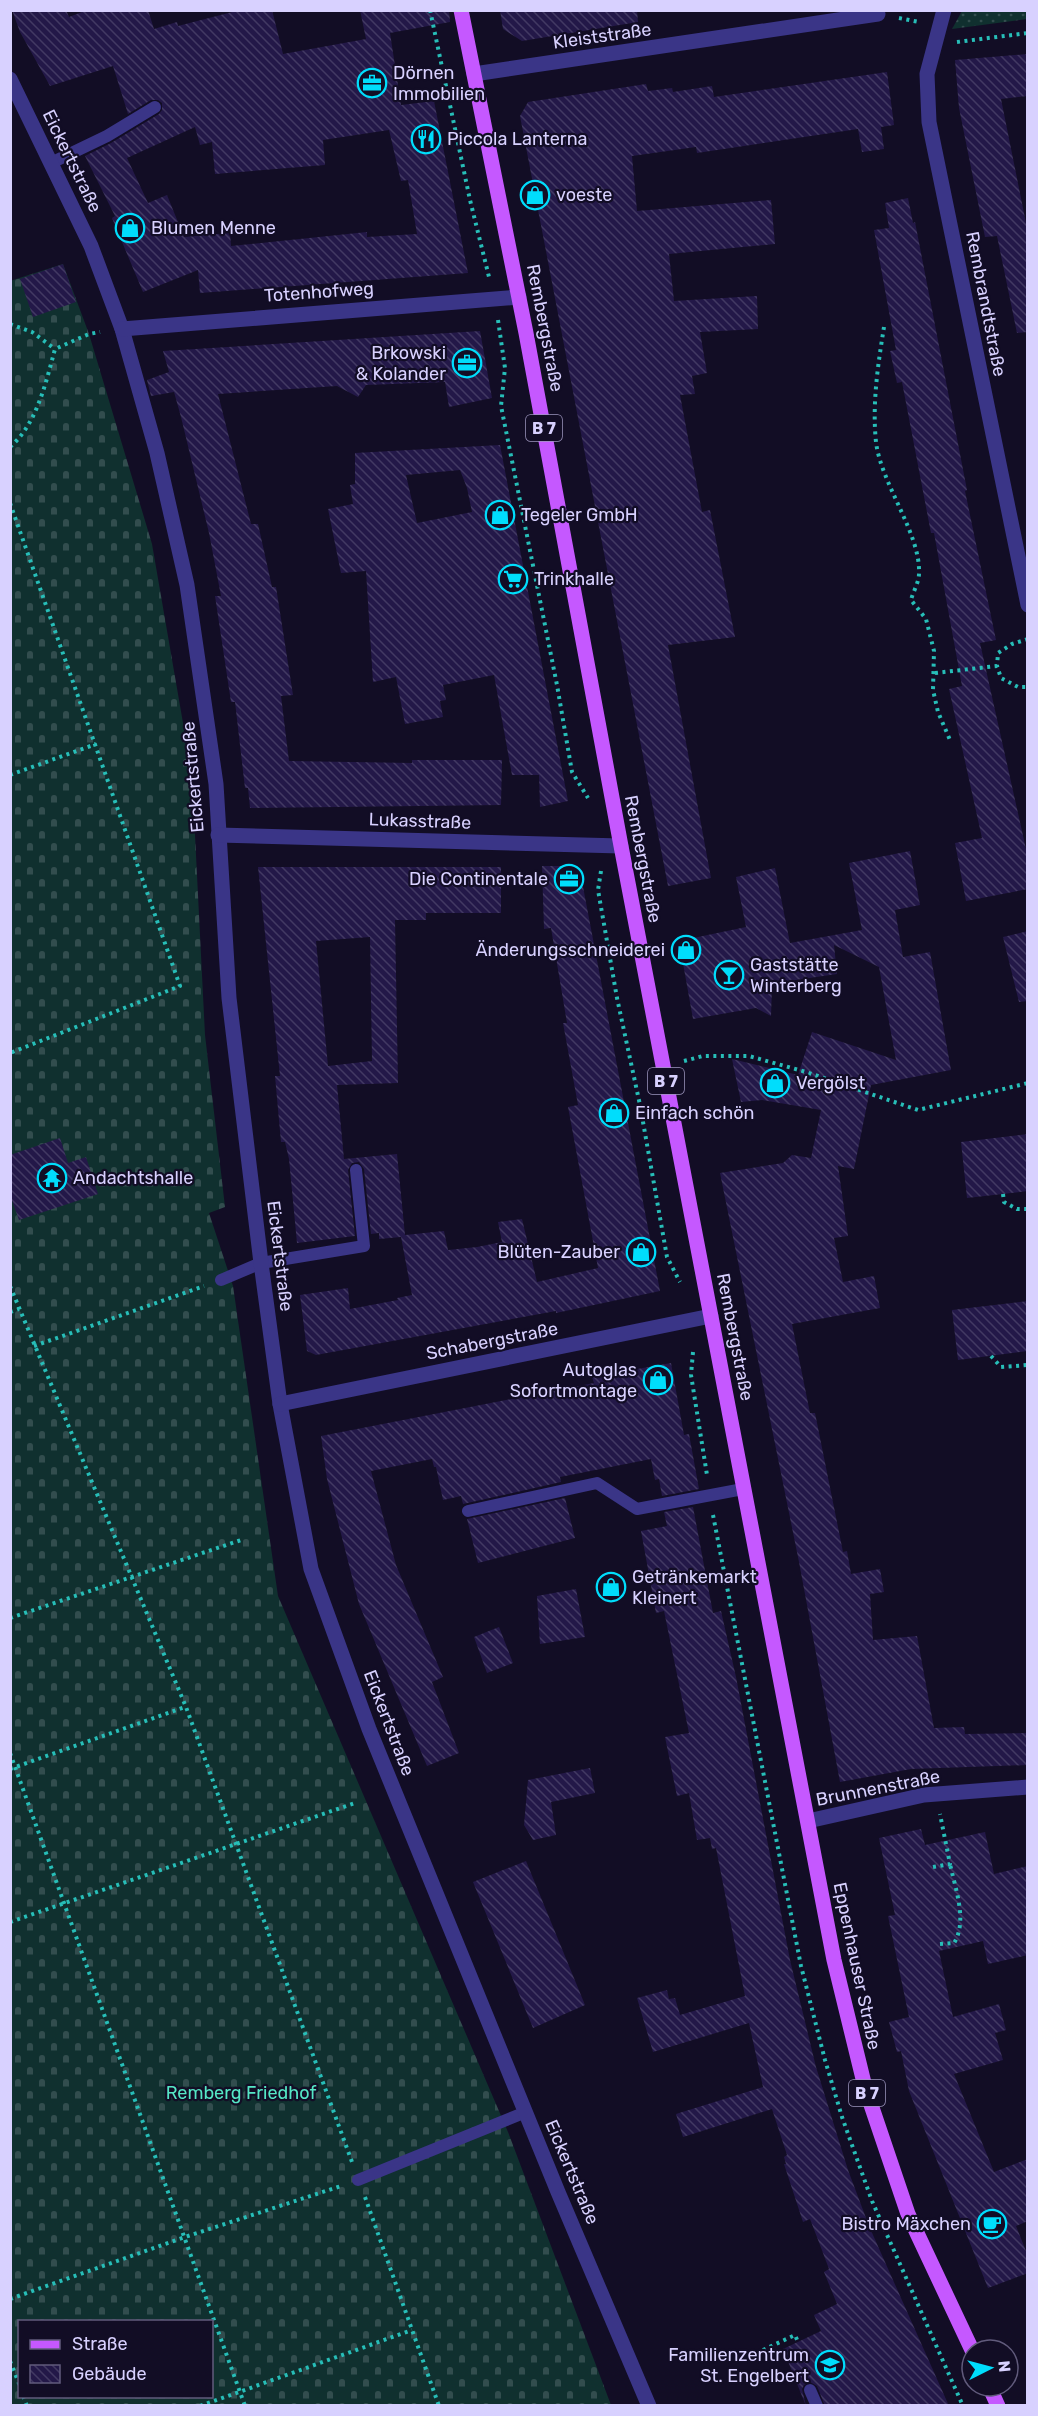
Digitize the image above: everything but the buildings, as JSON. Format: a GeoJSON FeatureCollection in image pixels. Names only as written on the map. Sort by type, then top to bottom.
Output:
{"type":"FeatureCollection","features":[{"type":"Feature","properties":{"kind":"main road","name":"Rembergstraße"},"geometry":{"type":"LineString","coordinates":[[461,10],[519,297],[807,1821]]}},
{"type":"Feature","properties":{"kind":"main road","name":"Eppenhauser Straße"},"geometry":{"type":"LineString","coordinates":[[807,1821],[834,1960],[865,2087],[908,2214],[966,2338]]}},
{"type":"Feature","properties":{"kind":"street","name":"Rembrandtstraße"},"geometry":{"type":"LineString","coordinates":[[944,10],[927,74],[929,122],[1028,605]]}},
{"type":"Feature","properties":{"kind":"street","name":"Kleiststraße"},"geometry":{"type":"LineString","coordinates":[[474,74],[878,14]]}},
{"type":"Feature","properties":{"kind":"street","name":"Eickertstraße"},"geometry":{"type":"LineString","coordinates":[[10,78],[91,246],[122,329],[157,453],[188,585],[216,784],[229,998],[261,1263],[280,1404],[311,1569],[369,1729],[525,2112],[649,2406]]}},
{"type":"Feature","properties":{"kind":"street","name":"Totenhofweg"},"geometry":{"type":"LineString","coordinates":[[122,329],[519,297]]}},
{"type":"Feature","properties":{"kind":"street","name":"Lukasstraße"},"geometry":{"type":"LineString","coordinates":[[218,835],[621,846]]}},
{"type":"Feature","properties":{"kind":"street","name":"Schabergstraße"},"geometry":{"type":"LineString","coordinates":[[280,1404],[711,1316]]}},
{"type":"Feature","properties":{"kind":"street","name":"Brunnenstraße"},"geometry":{"type":"LineString","coordinates":[[807,1821],[936,1794],[1028,1787]]}},
{"type":"Feature","properties":{"kind":"lane"},"geometry":{"type":"LineString","coordinates":[[51,163],[107,136],[155,107]]}},
{"type":"Feature","properties":{"kind":"lane"},"geometry":{"type":"LineString","coordinates":[[221,1280],[261,1263],[364,1246],[356,1170]]}},
{"type":"Feature","properties":{"kind":"lane"},"geometry":{"type":"LineString","coordinates":[[468,1510],[597,1483],[637,1509],[743,1489]]}},
{"type":"Feature","properties":{"kind":"lane"},"geometry":{"type":"LineString","coordinates":[[358,2180],[525,2112]]}},
{"type":"Feature","properties":{"kind":"lane"},"geometry":{"type":"LineString","coordinates":[[810,2390],[817,2406]]}},
{"type":"Feature","properties":{"kind":"path"},"geometry":{"type":"LineString","coordinates":[[430,10],[470,200],[495,298],[505,368],[501,406],[557,685],[572,772],[588,799]]}},
{"type":"Feature","properties":{"kind":"path"},"geometry":{"type":"LineString","coordinates":[[878,14],[938,26]]}},
{"type":"Feature","properties":{"kind":"path"},"geometry":{"type":"LineString","coordinates":[[934,45],[1028,33]]}},
{"type":"Feature","properties":{"kind":"path"},"geometry":{"type":"LineString","coordinates":[[10,324],[32,332],[55,349]]}},
{"type":"Feature","properties":{"kind":"path"},"geometry":{"type":"LineString","coordinates":[[884,327],[877,371],[876,443],[893,494],[915,545],[920,575],[911,600],[926,619],[934,651],[933,690],[938,712],[950,740]]}},
{"type":"Feature","properties":{"kind":"path"},"geometry":{"type":"LineString","coordinates":[[10,447],[18,441],[39,403],[55,349],[89,334],[122,329]]}},
{"type":"Feature","properties":{"kind":"path"},"geometry":{"type":"LineString","coordinates":[[10,503],[180,986],[10,1053]]}},
{"type":"Feature","properties":{"kind":"path"},"geometry":{"type":"LineString","coordinates":[[1028,639],[1012,644],[998,653],[997,666],[1001,678],[1018,687],[1028,687]]}},
{"type":"Feature","properties":{"kind":"path"},"geometry":{"type":"LineString","coordinates":[[935,673],[997,666]]}},
{"type":"Feature","properties":{"kind":"path"},"geometry":{"type":"LineString","coordinates":[[10,775],[96,744]]}},
{"type":"Feature","properties":{"kind":"path"},"geometry":{"type":"LineString","coordinates":[[598,845],[601,872],[598,890],[617,998],[667,1257],[679,1280],[686,1322]]}},
{"type":"Feature","properties":{"kind":"path"},"geometry":{"type":"LineString","coordinates":[[663,1065],[703,1056],[749,1056],[806,1072],[918,1110],[1028,1083]]}},
{"type":"Feature","properties":{"kind":"path"},"geometry":{"type":"LineString","coordinates":[[1003,1194],[1004,1202],[1017,1209],[1028,1209]]}},
{"type":"Feature","properties":{"kind":"path"},"geometry":{"type":"LineString","coordinates":[[34,1346],[221,1280]]}},
{"type":"Feature","properties":{"kind":"path"},"geometry":{"type":"LineString","coordinates":[[10,1286],[186,1707],[439,2406]]}},
{"type":"Feature","properties":{"kind":"path"},"geometry":{"type":"LineString","coordinates":[[10,1312],[20,1309]]}},
{"type":"Feature","properties":{"kind":"path"},"geometry":{"type":"LineString","coordinates":[[992,1356],[1001,1367],[1028,1365]]}},
{"type":"Feature","properties":{"kind":"path"},"geometry":{"type":"LineString","coordinates":[[10,1618],[244,1539]]}},
{"type":"Feature","properties":{"kind":"path"},"geometry":{"type":"LineString","coordinates":[[13,1768],[186,1707]]}},
{"type":"Feature","properties":{"kind":"path"},"geometry":{"type":"LineString","coordinates":[[10,1753],[13,1768],[245,2406]]}},
{"type":"Feature","properties":{"kind":"path"},"geometry":{"type":"LineString","coordinates":[[936,1794],[960,1914],[958,1936],[954,1943],[940,1944]]}},
{"type":"Feature","properties":{"kind":"path"},"geometry":{"type":"LineString","coordinates":[[10,1922],[236,1846],[355,1803]]}},
{"type":"Feature","properties":{"kind":"path"},"geometry":{"type":"LineString","coordinates":[[933,1867],[950,1864]]}},
{"type":"Feature","properties":{"kind":"path"},"geometry":{"type":"LineString","coordinates":[[10,2299],[185,2237],[358,2180]]}},
{"type":"Feature","properties":{"kind":"path"},"geometry":{"type":"LineString","coordinates":[[200,2406],[412,2330]]}},
{"type":"Feature","properties":{"kind":"path"},"geometry":{"type":"LineString","coordinates":[[763,2350],[795,2335],[798,2342]]}},
{"type":"Feature","properties":{"kind":"path"},"geometry":{"type":"LineString","coordinates":[[10,2361],[18,2381]]}},
{"type":"Feature","properties":{"kind":"green space"},"geometry":{"type":"Polygon","coordinates":[[[962,11],[1027,11],[1027,19],[952,29],[962,11]]]}},
{"type":"Feature","properties":{"kind":"green space","name":"Remberg Friedhof"},"geometry":{"type":"Polygon","coordinates":[[[63,264],[89,334],[152,544],[192,775],[205,1035],[225,1207],[209,1213],[233,1286],[278,1596],[508,2132],[611,2405],[11,2406],[10,281],[63,264]]]}},
{"type":"Feature","properties":{"kind":"place","name":"Dörnen Immobilien"},"geometry":{"type":"Point","coordinates":[372,83]}},
{"type":"Feature","properties":{"kind":"place","name":"Piccola Lanterna"},"geometry":{"type":"Point","coordinates":[426,139]}},
{"type":"Feature","properties":{"kind":"place","name":"voeste"},"geometry":{"type":"Point","coordinates":[535,195]}},
{"type":"Feature","properties":{"kind":"place","name":"Blumen Menne"},"geometry":{"type":"Point","coordinates":[130,228]}},
{"type":"Feature","properties":{"kind":"place","name":"Brkowski & Kolander"},"geometry":{"type":"Point","coordinates":[467,363]}},
{"type":"Feature","properties":{"kind":"place","name":"Tegeler GmbH"},"geometry":{"type":"Point","coordinates":[500,515]}},
{"type":"Feature","properties":{"kind":"place","name":"Trinkhalle"},"geometry":{"type":"Point","coordinates":[513,579]}},
{"type":"Feature","properties":{"kind":"place","name":"Die Continentale"},"geometry":{"type":"Point","coordinates":[569,879]}},
{"type":"Feature","properties":{"kind":"place","name":"Änderungsschneiderei"},"geometry":{"type":"Point","coordinates":[686,950]}},
{"type":"Feature","properties":{"kind":"place","name":"Gaststätte Winterberg"},"geometry":{"type":"Point","coordinates":[729,975]}},
{"type":"Feature","properties":{"kind":"place","name":"Vergölst"},"geometry":{"type":"Point","coordinates":[775,1083]}},
{"type":"Feature","properties":{"kind":"place","name":"Einfach schön"},"geometry":{"type":"Point","coordinates":[614,1113]}},
{"type":"Feature","properties":{"kind":"place","name":"Andachtshalle"},"geometry":{"type":"Point","coordinates":[52,1178]}},
{"type":"Feature","properties":{"kind":"place","name":"Blüten-Zauber"},"geometry":{"type":"Point","coordinates":[641,1252]}},
{"type":"Feature","properties":{"kind":"place","name":"Autoglas Sofortmontage"},"geometry":{"type":"Point","coordinates":[658,1380]}},
{"type":"Feature","properties":{"kind":"place","name":"Getränkemarkt Kleinert"},"geometry":{"type":"Point","coordinates":[611,1587]}},
{"type":"Feature","properties":{"kind":"place","name":"Bistro Mäxchen"},"geometry":{"type":"Point","coordinates":[992,2224]}},
{"type":"Feature","properties":{"kind":"place","name":"Familienzentrum St. Engelbert"},"geometry":{"type":"Point","coordinates":[830,2365]}}]}
